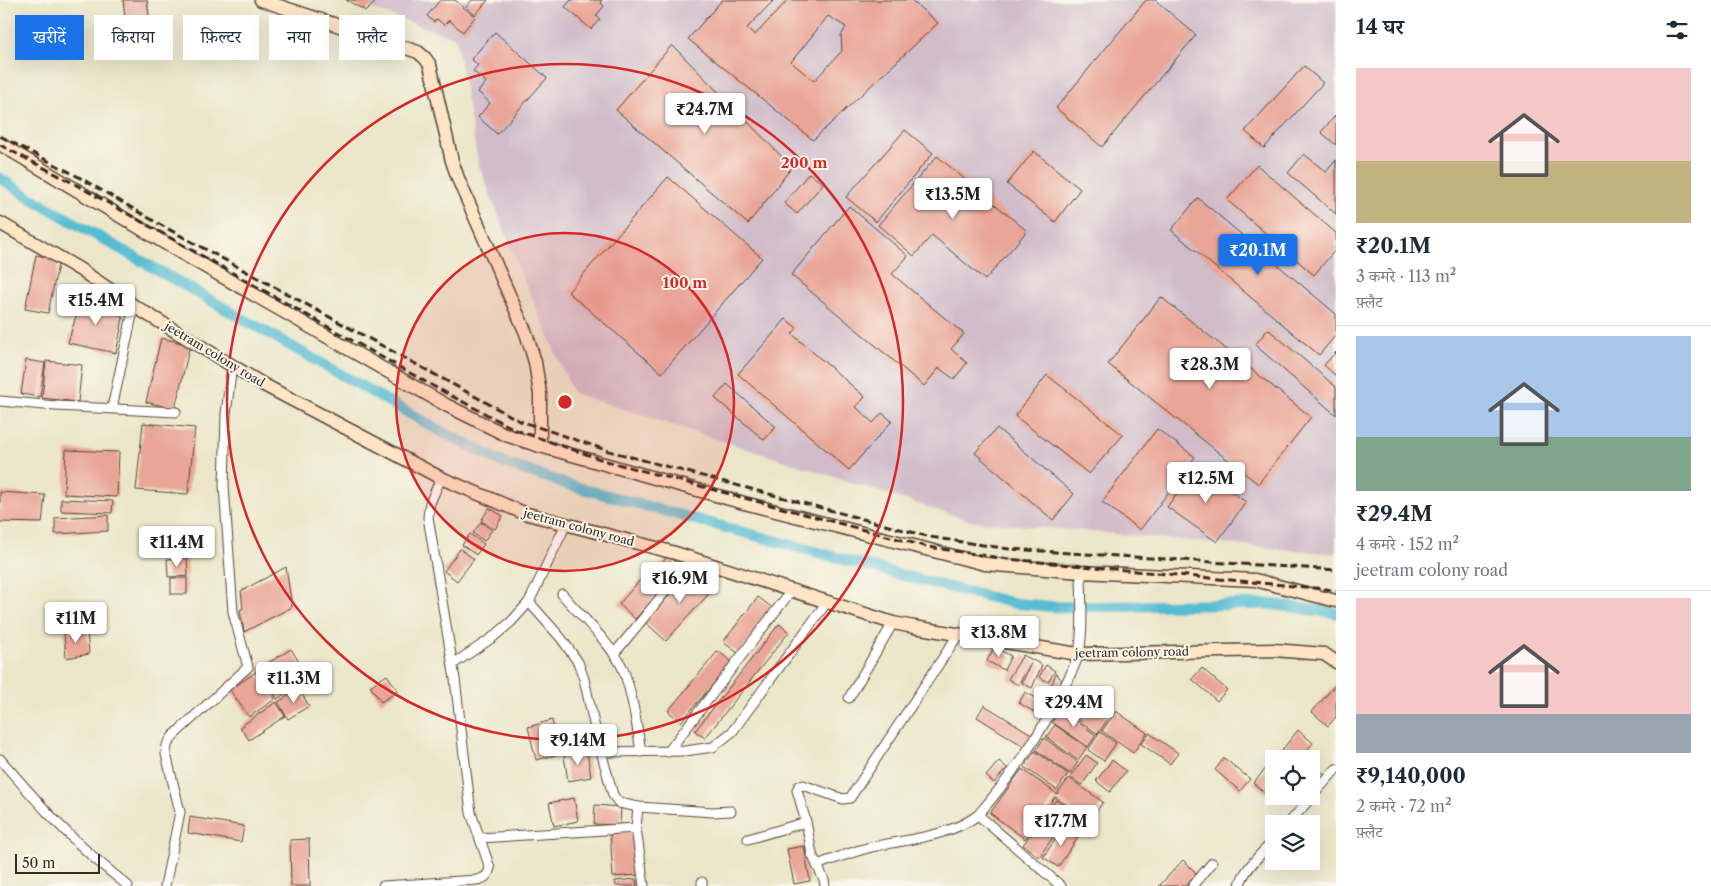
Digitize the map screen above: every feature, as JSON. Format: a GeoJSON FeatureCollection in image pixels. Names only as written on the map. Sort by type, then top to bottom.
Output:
{"type":"FeatureCollection","features":[{"type":"Feature","properties":{"kind":"street"},"geometry":{"type":"LineString","coordinates":[[261,0],[418,52],[430,65],[452,160],[459,181],[526,333],[535,362],[540,394],[540,446]]}},
{"type":"Feature","properties":{"kind":"street"},"geometry":{"type":"LineString","coordinates":[[0,144],[185,255],[446,405],[506,435],[744,503],[985,564],[1081,577],[1255,580],[1336,601]]}},
{"type":"Feature","properties":{"kind":"street","name":"jeetram colony road"},"geometry":{"type":"LineString","coordinates":[[0,223],[79,269],[134,306],[264,385],[441,478],[524,513],[692,559],[893,623],[958,635],[1078,654],[1274,650],[1324,654],[1336,662]]}},
{"type":"Feature","properties":{"kind":"street"},"geometry":{"type":"LineString","coordinates":[[112,408],[134,306]]}},
{"type":"Feature","properties":{"kind":"street"},"geometry":{"type":"LineString","coordinates":[[165,886],[180,812],[166,754],[168,745],[173,736],[248,667],[232,612],[224,486],[226,414],[232,365]]}},
{"type":"Feature","properties":{"kind":"street"},"geometry":{"type":"LineString","coordinates":[[0,401],[176,412]]}},
{"type":"Feature","properties":{"kind":"street"},"geometry":{"type":"LineString","coordinates":[[383,886],[484,878],[489,874],[490,868],[471,813],[453,664],[428,517],[430,503],[441,478]]}},
{"type":"Feature","properties":{"kind":"street"},"geometry":{"type":"LineString","coordinates":[[453,664],[512,622],[529,602],[566,524]]}},
{"type":"Feature","properties":{"kind":"street"},"geometry":{"type":"LineString","coordinates":[[614,654],[692,559]]}},
{"type":"Feature","properties":{"kind":"street"},"geometry":{"type":"LineString","coordinates":[[817,864],[873,847],[939,833],[968,823],[978,815],[992,799],[1044,727],[1068,679],[1078,654],[1081,636],[1081,577]]}},
{"type":"Feature","properties":{"kind":"street"},"geometry":{"type":"LineString","coordinates":[[668,752],[791,591]]}},
{"type":"Feature","properties":{"kind":"street"},"geometry":{"type":"LineString","coordinates":[[562,594],[614,654],[623,668],[636,720],[640,752]]}},
{"type":"Feature","properties":{"kind":"street"},"geometry":{"type":"LineString","coordinates":[[529,602],[561,638],[578,662],[613,795],[619,803],[638,807],[713,812],[731,811]]}},
{"type":"Feature","properties":{"kind":"street"},"geometry":{"type":"LineString","coordinates":[[601,752],[668,752],[713,747],[732,732],[827,602]]}},
{"type":"Feature","properties":{"kind":"street"},"geometry":{"type":"LineString","coordinates":[[849,698],[893,623]]}},
{"type":"Feature","properties":{"kind":"street"},"geometry":{"type":"LineString","coordinates":[[825,886],[812,854],[806,822],[796,790],[799,786],[803,785],[844,799],[850,798],[958,635]]}},
{"type":"Feature","properties":{"kind":"street"},"geometry":{"type":"LineString","coordinates":[[0,758],[41,806],[90,854],[128,886]]}},
{"type":"Feature","properties":{"kind":"street"},"geometry":{"type":"LineString","coordinates":[[1296,815],[1336,769]]}},
{"type":"Feature","properties":{"kind":"street"},"geometry":{"type":"LineString","coordinates":[[638,807],[636,828],[644,886]]}},
{"type":"Feature","properties":{"kind":"street"},"geometry":{"type":"LineString","coordinates":[[978,815],[1061,886]]}},
{"type":"Feature","properties":{"kind":"street"},"geometry":{"type":"LineString","coordinates":[[748,839],[806,822]]}},
{"type":"Feature","properties":{"kind":"street"},"geometry":{"type":"LineString","coordinates":[[480,838],[636,828]]}},
{"type":"Feature","properties":{"kind":"street"},"geometry":{"type":"LineString","coordinates":[[1240,886],[1240,882],[1246,872],[1265,850]]}},
{"type":"Feature","properties":{"kind":"street"},"geometry":{"type":"LineString","coordinates":[[1193,886],[1212,863]]}},
{"type":"Feature","properties":{"kind":"shaded area"},"geometry":{"type":"Polygon","coordinates":[[[347,0],[1336,0],[1336,554],[971,521],[573,393],[521,273],[478,163],[456,38],[405,20],[405,15],[390,15],[347,0]]]}},
{"type":"Feature","properties":{"kind":"building"},"geometry":{"type":"Polygon","coordinates":[[[123,0],[147,0],[149,15],[125,15],[123,0]]]}},
{"type":"Feature","properties":{"kind":"building"},"geometry":{"type":"Polygon","coordinates":[[[346,0],[378,0],[366,11],[346,0]]]}},
{"type":"Feature","properties":{"kind":"building"},"geometry":{"type":"Polygon","coordinates":[[[440,0],[455,0],[475,17],[463,32],[449,20],[444,25],[437,19],[434,22],[427,16],[440,0]]]}},
{"type":"Feature","properties":{"kind":"building"},"geometry":{"type":"Polygon","coordinates":[[[472,0],[488,0],[475,15],[466,7],[472,0]]]}},
{"type":"Feature","properties":{"kind":"building"},"geometry":{"type":"Polygon","coordinates":[[[571,0],[602,0],[600,2],[604,6],[596,16],[600,19],[591,29],[565,7],[571,0]]]}},
{"type":"Feature","properties":{"kind":"building"},"geometry":{"type":"Polygon","coordinates":[[[722,0],[774,0],[747,28],[755,35],[786,2],[785,0],[911,0],[938,23],[813,140],[688,39],[722,0]],[[828,16],[791,62],[814,81],[842,51],[841,36],[846,27],[828,16]]]}},
{"type":"Feature","properties":{"kind":"building"},"geometry":{"type":"Polygon","coordinates":[[[1146,0],[1155,0],[1196,35],[1102,147],[1056,108],[1146,0]]]}},
{"type":"Feature","properties":{"kind":"building"},"geometry":{"type":"Polygon","coordinates":[[[495,32],[547,78],[497,134],[478,117],[490,103],[478,92],[486,82],[473,71],[478,65],[471,59],[495,32]]]}},
{"type":"Feature","properties":{"kind":"building"},"geometry":{"type":"Polygon","coordinates":[[[672,45],[792,167],[748,224],[616,110],[672,45]]]}},
{"type":"Feature","properties":{"kind":"building"},"geometry":{"type":"Polygon","coordinates":[[[1304,66],[1323,83],[1264,148],[1245,131],[1304,66]]]}},
{"type":"Feature","properties":{"kind":"building"},"geometry":{"type":"Polygon","coordinates":[[[1336,115],[1336,145],[1321,132],[1336,115]]]}},
{"type":"Feature","properties":{"kind":"building"},"geometry":{"type":"Polygon","coordinates":[[[905,130],[933,153],[876,222],[846,197],[905,130]]]}},
{"type":"Feature","properties":{"kind":"building"},"geometry":{"type":"Polygon","coordinates":[[[1034,151],[1080,189],[1055,222],[1007,184],[1034,151]]]}},
{"type":"Feature","properties":{"kind":"building"},"geometry":{"type":"Polygon","coordinates":[[[1304,154],[1326,172],[1336,160],[1336,214],[1288,173],[1304,154]]]}},
{"type":"Feature","properties":{"kind":"building"},"geometry":{"type":"Polygon","coordinates":[[[937,156],[1027,231],[985,280],[932,235],[914,256],[878,225],[937,156]]]}},
{"type":"Feature","properties":{"kind":"building"},"geometry":{"type":"Polygon","coordinates":[[[1257,165],[1336,233],[1336,249],[1314,275],[1227,200],[1257,165]]]}},
{"type":"Feature","properties":{"kind":"building"},"geometry":{"type":"Polygon","coordinates":[[[809,173],[823,184],[797,214],[784,203],[809,173]]]}},
{"type":"Feature","properties":{"kind":"building"},"geometry":{"type":"Polygon","coordinates":[[[668,177],[762,258],[662,373],[568,292],[668,177]]]}},
{"type":"Feature","properties":{"kind":"building"},"geometry":{"type":"Polygon","coordinates":[[[1198,198],[1336,314],[1336,335],[1319,355],[1171,230],[1198,198]]]}},
{"type":"Feature","properties":{"kind":"building"},"geometry":{"type":"Polygon","coordinates":[[[849,206],[908,256],[892,274],[964,334],[951,349],[967,363],[954,379],[939,368],[924,386],[791,275],[849,206]]]}},
{"type":"Feature","properties":{"kind":"building"},"geometry":{"type":"Polygon","coordinates":[[[36,255],[59,260],[48,313],[25,309],[36,255]]]}},
{"type":"Feature","properties":{"kind":"building"},"geometry":{"type":"Polygon","coordinates":[[[83,292],[123,318],[116,353],[68,343],[83,292]]]}},
{"type":"Feature","properties":{"kind":"building"},"geometry":{"type":"Polygon","coordinates":[[[1161,297],[1311,417],[1258,484],[1108,364],[1161,297]]]}},
{"type":"Feature","properties":{"kind":"building"},"geometry":{"type":"Polygon","coordinates":[[[786,319],[797,328],[792,334],[865,397],[856,407],[873,423],[882,413],[892,421],[849,470],[738,374],[786,319]]]}},
{"type":"Feature","properties":{"kind":"building"},"geometry":{"type":"Polygon","coordinates":[[[1268,329],[1336,387],[1336,415],[1255,345],[1268,329]]]}},
{"type":"Feature","properties":{"kind":"building"},"geometry":{"type":"Polygon","coordinates":[[[161,338],[190,345],[175,409],[146,402],[161,338]]]}},
{"type":"Feature","properties":{"kind":"building"},"geometry":{"type":"Polygon","coordinates":[[[1336,352],[1336,376],[1324,365],[1336,352]]]}},
{"type":"Feature","properties":{"kind":"building"},"geometry":{"type":"Polygon","coordinates":[[[26,360],[45,363],[40,397],[21,394],[26,360]]]}},
{"type":"Feature","properties":{"kind":"building"},"geometry":{"type":"Polygon","coordinates":[[[46,361],[82,365],[78,402],[42,398],[46,361]]]}},
{"type":"Feature","properties":{"kind":"building"},"geometry":{"type":"Polygon","coordinates":[[[1047,375],[1123,435],[1089,474],[1015,416],[1047,375]]]}},
{"type":"Feature","properties":{"kind":"building"},"geometry":{"type":"Polygon","coordinates":[[[727,384],[776,427],[764,440],[715,398],[727,384]]]}},
{"type":"Feature","properties":{"kind":"building"},"geometry":{"type":"Polygon","coordinates":[[[143,423],[195,428],[188,494],[136,490],[143,423]]]}},
{"type":"Feature","properties":{"kind":"building"},"geometry":{"type":"Polygon","coordinates":[[[997,428],[1074,494],[1053,520],[975,453],[997,428]]]}},
{"type":"Feature","properties":{"kind":"building"},"geometry":{"type":"Polygon","coordinates":[[[1157,429],[1195,457],[1140,530],[1102,502],[1157,429]]]}},
{"type":"Feature","properties":{"kind":"building"},"geometry":{"type":"Polygon","coordinates":[[[66,450],[119,452],[117,497],[64,494],[66,450]]]}},
{"type":"Feature","properties":{"kind":"building"},"geometry":{"type":"Polygon","coordinates":[[[1196,467],[1246,502],[1217,542],[1167,507],[1196,467]]]}},
{"type":"Feature","properties":{"kind":"building"},"geometry":{"type":"Polygon","coordinates":[[[0,492],[45,495],[42,523],[0,522],[0,492]]]}},
{"type":"Feature","properties":{"kind":"building"},"geometry":{"type":"Polygon","coordinates":[[[61,499],[113,501],[112,513],[61,511],[61,499]]]}},
{"type":"Feature","properties":{"kind":"building"},"geometry":{"type":"Polygon","coordinates":[[[489,508],[503,516],[495,529],[481,521],[489,508]]]}},
{"type":"Feature","properties":{"kind":"building"},"geometry":{"type":"Polygon","coordinates":[[[108,515],[108,531],[55,534],[55,518],[108,515]]]}},
{"type":"Feature","properties":{"kind":"building"},"geometry":{"type":"Polygon","coordinates":[[[481,522],[492,530],[484,541],[473,533],[481,522]]]}},
{"type":"Feature","properties":{"kind":"building"},"geometry":{"type":"Polygon","coordinates":[[[470,534],[484,544],[476,555],[462,545],[470,534]]]}},
{"type":"Feature","properties":{"kind":"building"},"geometry":{"type":"Polygon","coordinates":[[[460,549],[474,559],[457,581],[444,571],[460,549]]]}},
{"type":"Feature","properties":{"kind":"building"},"geometry":{"type":"Polygon","coordinates":[[[670,554],[678,568],[665,586],[652,573],[670,554]]]}},
{"type":"Feature","properties":{"kind":"building"},"geometry":{"type":"Polygon","coordinates":[[[187,558],[188,576],[168,577],[167,559],[187,558]]]}},
{"type":"Feature","properties":{"kind":"building"},"geometry":{"type":"Polygon","coordinates":[[[286,567],[292,607],[244,632],[240,610],[243,608],[241,591],[286,567]]]}},
{"type":"Feature","properties":{"kind":"building"},"geometry":{"type":"Polygon","coordinates":[[[694,568],[715,587],[666,641],[645,622],[694,568]]]}},
{"type":"Feature","properties":{"kind":"building"},"geometry":{"type":"Polygon","coordinates":[[[171,578],[187,578],[187,594],[171,594],[171,578]]]}},
{"type":"Feature","properties":{"kind":"building"},"geometry":{"type":"Polygon","coordinates":[[[640,580],[657,595],[635,619],[619,604],[640,580]]]}},
{"type":"Feature","properties":{"kind":"building"},"geometry":{"type":"Polygon","coordinates":[[[758,597],[774,609],[739,654],[723,642],[758,597]]]}},
{"type":"Feature","properties":{"kind":"building"},"geometry":{"type":"Polygon","coordinates":[[[779,624],[789,632],[705,738],[695,731],[779,624]]]}},
{"type":"Feature","properties":{"kind":"building"},"geometry":{"type":"Polygon","coordinates":[[[87,631],[89,654],[66,658],[64,632],[87,631]]]}},
{"type":"Feature","properties":{"kind":"building"},"geometry":{"type":"Polygon","coordinates":[[[994,647],[1011,656],[1004,670],[987,661],[994,647]]]}},
{"type":"Feature","properties":{"kind":"building"},"geometry":{"type":"Polygon","coordinates":[[[291,649],[309,678],[277,699],[258,669],[291,649]]]}},
{"type":"Feature","properties":{"kind":"building"},"geometry":{"type":"Polygon","coordinates":[[[718,651],[732,662],[681,722],[668,711],[718,651]]]}},
{"type":"Feature","properties":{"kind":"building"},"geometry":{"type":"Polygon","coordinates":[[[1023,655],[1042,665],[1032,688],[1022,683],[1031,663],[1018,685],[1008,679],[1023,655]]]}},
{"type":"Feature","properties":{"kind":"building"},"geometry":{"type":"Polygon","coordinates":[[[1046,665],[1055,671],[1048,682],[1039,677],[1046,665]]]}},
{"type":"Feature","properties":{"kind":"building"},"geometry":{"type":"Polygon","coordinates":[[[1202,668],[1227,690],[1217,701],[1192,679],[1202,668]]]}},
{"type":"Feature","properties":{"kind":"building"},"geometry":{"type":"Polygon","coordinates":[[[256,672],[275,699],[249,717],[230,690],[256,672]]]}},
{"type":"Feature","properties":{"kind":"building"},"geometry":{"type":"Polygon","coordinates":[[[1056,673],[1062,681],[1057,693],[1050,689],[1056,673]]]}},
{"type":"Feature","properties":{"kind":"building"},"geometry":{"type":"Polygon","coordinates":[[[387,675],[398,691],[381,702],[370,686],[387,675]]]}},
{"type":"Feature","properties":{"kind":"building"},"geometry":{"type":"Polygon","coordinates":[[[1336,684],[1336,717],[1328,726],[1312,712],[1336,684]]]}},
{"type":"Feature","properties":{"kind":"building"},"geometry":{"type":"Polygon","coordinates":[[[299,689],[309,706],[288,719],[278,702],[299,689]]]}},
{"type":"Feature","properties":{"kind":"building"},"geometry":{"type":"Polygon","coordinates":[[[1025,692],[1049,705],[1043,717],[1019,703],[1025,692]]]}},
{"type":"Feature","properties":{"kind":"building"},"geometry":{"type":"Polygon","coordinates":[[[1072,694],[1108,719],[1098,734],[1062,708],[1072,694]]]}},
{"type":"Feature","properties":{"kind":"building"},"geometry":{"type":"Polygon","coordinates":[[[276,702],[285,716],[249,740],[240,727],[276,702]]]}},
{"type":"Feature","properties":{"kind":"building"},"geometry":{"type":"Polygon","coordinates":[[[984,705],[1033,735],[1025,747],[977,717],[984,705]]]}},
{"type":"Feature","properties":{"kind":"building"},"geometry":{"type":"Polygon","coordinates":[[[1061,710],[1096,735],[1088,747],[1052,722],[1061,710]]]}},
{"type":"Feature","properties":{"kind":"building"},"geometry":{"type":"Polygon","coordinates":[[[1116,711],[1147,733],[1133,753],[1102,731],[1116,711]]]}},
{"type":"Feature","properties":{"kind":"building"},"geometry":{"type":"Polygon","coordinates":[[[552,720],[560,754],[536,760],[528,727],[552,720]]]}},
{"type":"Feature","properties":{"kind":"building"},"geometry":{"type":"Polygon","coordinates":[[[1055,725],[1087,747],[1078,760],[1046,737],[1055,725]]]}},
{"type":"Feature","properties":{"kind":"building"},"geometry":{"type":"Polygon","coordinates":[[[1298,730],[1313,743],[1307,750],[1282,750],[1298,730]]]}},
{"type":"Feature","properties":{"kind":"building"},"geometry":{"type":"Polygon","coordinates":[[[1100,732],[1116,743],[1104,761],[1088,750],[1100,732]]]}},
{"type":"Feature","properties":{"kind":"building"},"geometry":{"type":"Polygon","coordinates":[[[1149,733],[1178,753],[1170,764],[1141,744],[1149,733]]]}},
{"type":"Feature","properties":{"kind":"building"},"geometry":{"type":"Polygon","coordinates":[[[1044,738],[1078,762],[1070,774],[1036,750],[1044,738]]]}},
{"type":"Feature","properties":{"kind":"building"},"geometry":{"type":"Polygon","coordinates":[[[1035,751],[1068,774],[1057,790],[1024,767],[1035,751]]]}},
{"type":"Feature","properties":{"kind":"building"},"geometry":{"type":"Polygon","coordinates":[[[587,752],[591,777],[568,781],[564,756],[587,752]]]}},
{"type":"Feature","properties":{"kind":"building"},"geometry":{"type":"Polygon","coordinates":[[[1086,755],[1097,763],[1082,785],[1070,777],[1086,755]]]}},
{"type":"Feature","properties":{"kind":"building"},"geometry":{"type":"Polygon","coordinates":[[[1224,758],[1250,779],[1240,791],[1215,770],[1224,758]]]}},
{"type":"Feature","properties":{"kind":"building"},"geometry":{"type":"Polygon","coordinates":[[[1112,760],[1126,771],[1110,792],[1096,781],[1112,760]]]}},
{"type":"Feature","properties":{"kind":"building"},"geometry":{"type":"Polygon","coordinates":[[[999,761],[1007,768],[994,783],[986,776],[999,761]]]}},
{"type":"Feature","properties":{"kind":"building"},"geometry":{"type":"Polygon","coordinates":[[[1022,769],[1057,794],[1069,778],[1103,802],[1082,832],[1068,822],[1075,811],[1055,797],[1025,839],[990,813],[1022,769]]]}},
{"type":"Feature","properties":{"kind":"building"},"geometry":{"type":"Polygon","coordinates":[[[1265,770],[1265,794],[1253,783],[1265,770]]]}},
{"type":"Feature","properties":{"kind":"building"},"geometry":{"type":"Polygon","coordinates":[[[1320,770],[1327,776],[1320,783],[1320,770]]]}},
{"type":"Feature","properties":{"kind":"building"},"geometry":{"type":"Polygon","coordinates":[[[574,798],[578,821],[554,826],[549,803],[574,798]]]}},
{"type":"Feature","properties":{"kind":"building"},"geometry":{"type":"Polygon","coordinates":[[[1056,800],[1072,811],[1058,831],[1042,820],[1056,800]]]}},
{"type":"Feature","properties":{"kind":"building"},"geometry":{"type":"Polygon","coordinates":[[[595,805],[621,807],[620,825],[594,824],[595,805]]]}},
{"type":"Feature","properties":{"kind":"building"},"geometry":{"type":"Polygon","coordinates":[[[190,817],[244,826],[241,842],[188,833],[190,817]]]}},
{"type":"Feature","properties":{"kind":"building"},"geometry":{"type":"Polygon","coordinates":[[[1039,822],[1056,833],[1039,857],[1023,845],[1039,822]]]}},
{"type":"Feature","properties":{"kind":"building"},"geometry":{"type":"Polygon","coordinates":[[[1065,826],[1079,836],[1058,867],[1043,857],[1065,826]]]}},
{"type":"Feature","properties":{"kind":"building"},"geometry":{"type":"Polygon","coordinates":[[[634,831],[638,875],[613,877],[610,833],[634,831]]]}},
{"type":"Feature","properties":{"kind":"building"},"geometry":{"type":"Polygon","coordinates":[[[309,839],[310,886],[291,886],[290,840],[309,839]]]}},
{"type":"Feature","properties":{"kind":"building"},"geometry":{"type":"Polygon","coordinates":[[[804,846],[810,881],[794,884],[787,849],[804,846]]]}},
{"type":"Feature","properties":{"kind":"building"},"geometry":{"type":"Polygon","coordinates":[[[1183,860],[1197,874],[1186,886],[1159,886],[1183,860]]]}},
{"type":"Feature","properties":{"kind":"building"},"geometry":{"type":"Polygon","coordinates":[[[636,879],[637,886],[616,886],[615,881],[636,879]]]}},
{"type":"Feature","properties":{"kind":"waterway"},"geometry":{"type":"LineString","coordinates":[[0,178],[31,198],[442,432],[504,463],[569,485],[897,574],[1013,603],[1057,607],[1269,604],[1336,613]]}},
{"type":"Feature","properties":{"kind":"railway"},"geometry":{"type":"LineString","coordinates":[[0,136],[77,176],[161,225],[520,421],[609,451],[930,537],[1009,549],[1336,570]]}},
{"type":"Feature","properties":{"kind":"railway"},"geometry":{"type":"LineString","coordinates":[[0,145],[73,183],[433,386],[516,430],[606,461],[928,547],[1008,559],[1336,591]]}}]}
